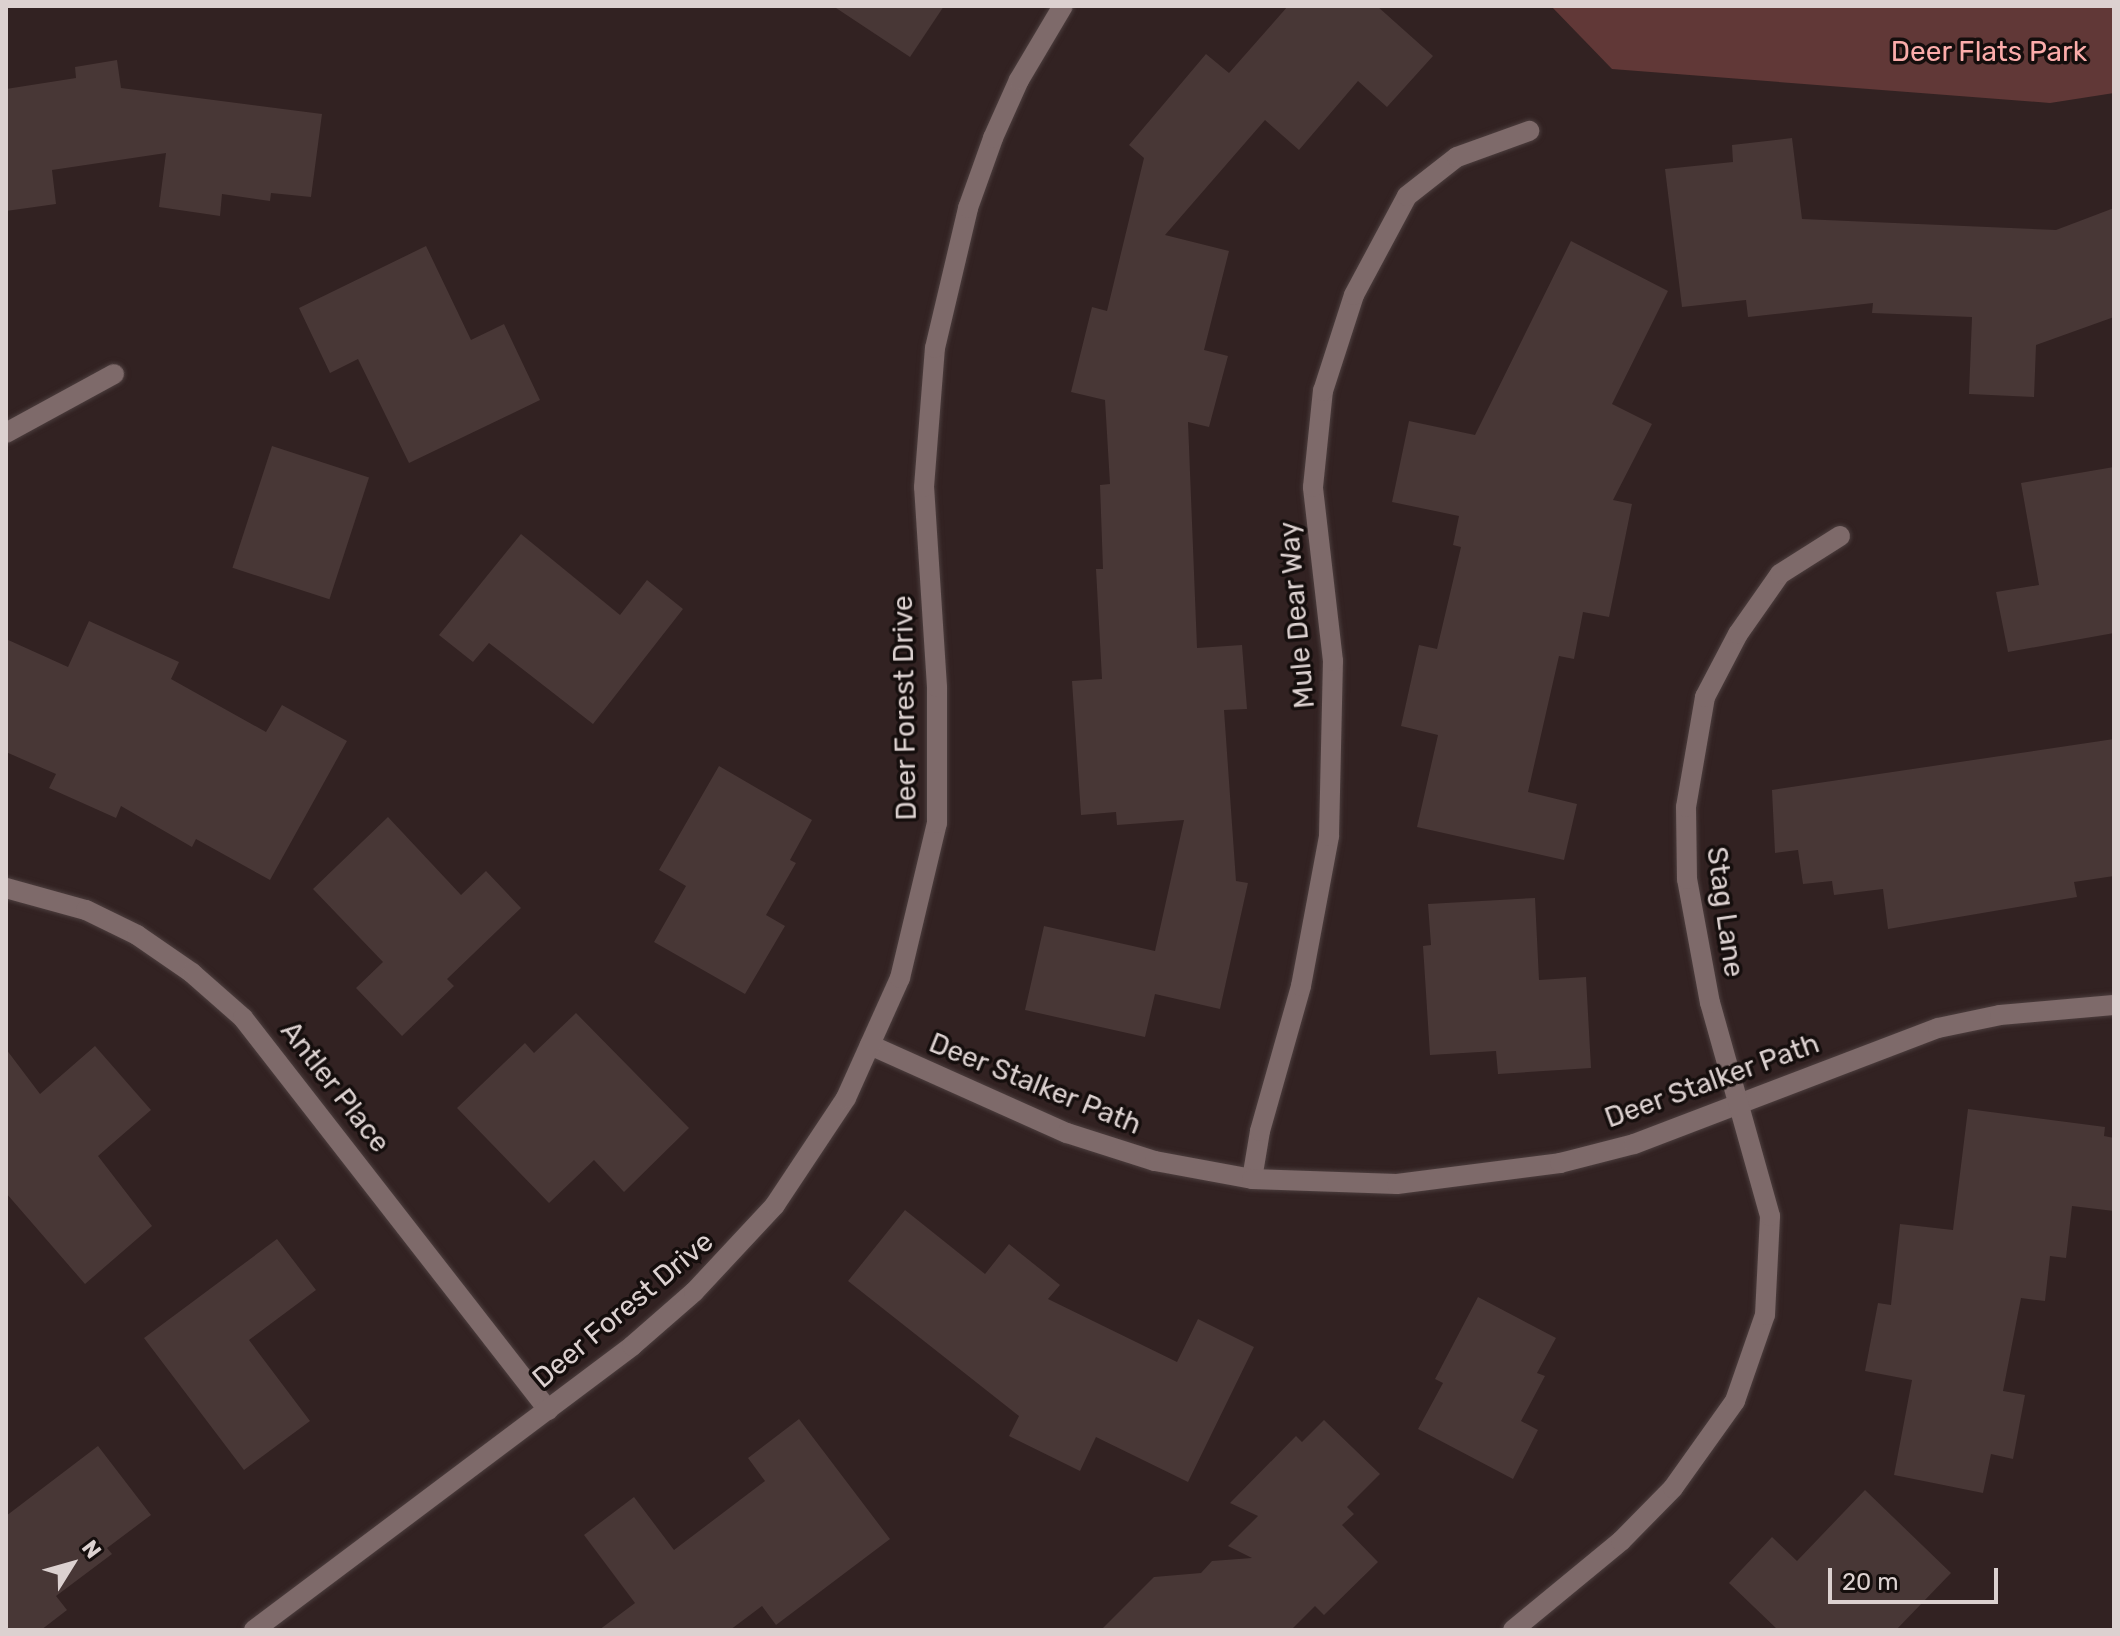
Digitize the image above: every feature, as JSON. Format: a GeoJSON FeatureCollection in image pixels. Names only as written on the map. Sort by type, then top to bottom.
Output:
{"type":"FeatureCollection","features":[{"type":"Feature","properties":{"kind":"street","name":"Deer Forest Drive"},"geometry":{"type":"LineString","coordinates":[[254,1630],[632,1346],[736,1252],[813,1153],[870,1045],[909,948],[937,823],[937,687],[924,487],[935,348],[968,208],[993,138],[1019,80],[1063,6]]}},
{"type":"Feature","properties":{"kind":"street","name":"Mule Dear Way"},"geometry":{"type":"LineString","coordinates":[[1252,1179],[1260,1131],[1301,986],[1329,836],[1334,772],[1333,661],[1313,487],[1323,391],[1354,295],[1407,196],[1457,157],[1529,131]]}},
{"type":"Feature","properties":{"kind":"street"},"geometry":{"type":"LineString","coordinates":[[6,433],[114,374]]}},
{"type":"Feature","properties":{"kind":"street","name":"Stag Lane"},"geometry":{"type":"LineString","coordinates":[[1513,1630],[1621,1541],[1662,1498],[1735,1401],[1765,1315],[1770,1216],[1710,1003],[1687,879],[1686,807],[1705,697],[1738,634],[1780,574],[1840,536]]}},
{"type":"Feature","properties":{"kind":"street","name":"Antler Place"},"geometry":{"type":"LineString","coordinates":[[6,888],[86,910],[137,935],[192,973],[243,1018],[548,1410]]}},
{"type":"Feature","properties":{"kind":"street","name":"Deer Stalker Path"},"geometry":{"type":"LineString","coordinates":[[870,1045],[1107,1147],[1252,1179],[1397,1184],[1481,1177],[1619,1148],[1738,1108],[1938,1028],[2063,1007],[2114,1005]]}},
{"type":"Feature","properties":{"kind":"green space","name":"Deer Flats Park"},"geometry":{"type":"Polygon","coordinates":[[[1551,6],[2114,6],[2114,93],[2050,103],[1612,69],[1551,6]]]}},
{"type":"Feature","properties":{"kind":"building"},"geometry":{"type":"Polygon","coordinates":[[[833,6],[944,6],[910,57],[833,6]]]}},
{"type":"Feature","properties":{"kind":"building"},"geometry":{"type":"Polygon","coordinates":[[[1288,6],[1377,6],[1433,56],[1387,107],[1358,81],[1299,150],[1265,120],[1165,235],[1229,251],[1204,350],[1228,356],[1209,427],[1188,422],[1197,648],[1242,645],[1247,709],[1224,710],[1236,881],[1248,883],[1220,1009],[1155,994],[1145,1037],[1025,1010],[1044,926],[1155,951],[1184,820],[1117,825],[1116,812],[1081,815],[1072,681],[1102,679],[1096,569],[1103,569],[1100,485],[1110,484],[1105,400],[1071,392],[1092,307],[1107,311],[1144,158],[1129,145],[1206,54],[1229,73],[1288,6]]]}},
{"type":"Feature","properties":{"kind":"building"},"geometry":{"type":"Polygon","coordinates":[[[117,60],[121,88],[322,114],[311,197],[271,193],[270,201],[222,194],[220,216],[159,207],[166,153],[52,170],[56,204],[6,211],[6,89],[76,78],[75,67],[117,60]]]}},
{"type":"Feature","properties":{"kind":"building"},"geometry":{"type":"Polygon","coordinates":[[[1792,138],[1802,219],[2056,230],[2114,208],[2114,317],[2036,345],[2034,397],[1969,394],[1972,317],[1872,313],[1873,303],[1748,317],[1746,300],[1682,307],[1665,169],[1733,162],[1732,145],[1792,138]]]}},
{"type":"Feature","properties":{"kind":"building"},"geometry":{"type":"Polygon","coordinates":[[[1571,241],[1668,291],[1612,404],[1652,424],[1613,500],[1632,504],[1609,617],[1583,612],[1574,659],[1559,656],[1528,792],[1577,804],[1564,860],[1417,827],[1438,735],[1401,726],[1419,645],[1437,649],[1461,547],[1453,545],[1459,516],[1392,502],[1409,421],[1475,435],[1571,241]]]}},
{"type":"Feature","properties":{"kind":"building"},"geometry":{"type":"Polygon","coordinates":[[[426,246],[471,340],[504,324],[540,400],[409,463],[358,359],[330,373],[299,308],[426,246]]]}},
{"type":"Feature","properties":{"kind":"building"},"geometry":{"type":"Polygon","coordinates":[[[272,446],[369,478],[329,599],[232,568],[272,446]]]}},
{"type":"Feature","properties":{"kind":"building"},"geometry":{"type":"Polygon","coordinates":[[[2114,467],[2114,633],[2008,652],[1996,592],[2039,585],[2021,483],[2114,467]]]}},
{"type":"Feature","properties":{"kind":"building"},"geometry":{"type":"Polygon","coordinates":[[[521,534],[620,615],[647,580],[683,609],[593,724],[489,643],[473,662],[439,635],[521,534]]]}},
{"type":"Feature","properties":{"kind":"building"},"geometry":{"type":"Polygon","coordinates":[[[89,621],[179,662],[171,679],[266,732],[282,705],[347,741],[270,880],[196,839],[192,847],[121,806],[116,818],[49,788],[56,774],[6,752],[6,639],[68,667],[89,621]]]}},
{"type":"Feature","properties":{"kind":"building"},"geometry":{"type":"Polygon","coordinates":[[[2114,739],[2114,876],[2074,882],[2077,897],[1888,929],[1883,889],[1834,895],[1832,881],[1803,884],[1798,850],[1775,853],[1772,790],[2114,739]]]}},
{"type":"Feature","properties":{"kind":"building"},"geometry":{"type":"Polygon","coordinates":[[[719,766],[812,820],[790,860],[796,863],[766,915],[785,926],[745,994],[654,942],[686,886],[659,870],[719,766]]]}},
{"type":"Feature","properties":{"kind":"building"},"geometry":{"type":"Polygon","coordinates":[[[388,817],[461,895],[486,871],[521,908],[447,979],[454,986],[402,1036],[356,988],[383,962],[313,889],[388,817]]]}},
{"type":"Feature","properties":{"kind":"building"},"geometry":{"type":"Polygon","coordinates":[[[1535,898],[1539,980],[1586,977],[1591,1068],[1498,1074],[1496,1051],[1430,1055],[1423,946],[1431,945],[1428,904],[1535,898]]]}},
{"type":"Feature","properties":{"kind":"building"},"geometry":{"type":"Polygon","coordinates":[[[576,1013],[689,1128],[624,1192],[594,1160],[549,1203],[457,1108],[525,1043],[534,1053],[576,1013]]]}},
{"type":"Feature","properties":{"kind":"building"},"geometry":{"type":"Polygon","coordinates":[[[95,1046],[151,1110],[98,1156],[152,1226],[85,1284],[6,1193],[6,1049],[40,1094],[95,1046]]]}},
{"type":"Feature","properties":{"kind":"building"},"geometry":{"type":"Polygon","coordinates":[[[1968,1109],[2105,1127],[2104,1136],[2114,1138],[2114,1211],[2072,1206],[2066,1258],[2050,1256],[2045,1301],[2021,1298],[2003,1391],[2025,1395],[2013,1459],[1991,1454],[1983,1493],[1894,1475],[1912,1380],[1865,1371],[1878,1303],[1891,1305],[1900,1224],[1953,1230],[1968,1109]]]}},
{"type":"Feature","properties":{"kind":"building"},"geometry":{"type":"Polygon","coordinates":[[[905,1210],[985,1274],[1009,1244],[1060,1285],[1048,1299],[1177,1362],[1198,1319],[1254,1347],[1188,1482],[1096,1437],[1080,1471],[1009,1436],[1019,1416],[848,1281],[905,1210]]]}},
{"type":"Feature","properties":{"kind":"building"},"geometry":{"type":"Polygon","coordinates":[[[277,1239],[316,1290],[249,1340],[310,1421],[244,1470],[144,1338],[277,1239]]]}},
{"type":"Feature","properties":{"kind":"building"},"geometry":{"type":"Polygon","coordinates":[[[1478,1297],[1556,1338],[1537,1373],[1545,1376],[1521,1421],[1538,1430],[1513,1479],[1418,1429],[1443,1383],[1435,1379],[1478,1297]]]}},
{"type":"Feature","properties":{"kind":"building"},"geometry":{"type":"Polygon","coordinates":[[[799,1419],[890,1539],[776,1625],[762,1606],[730,1630],[599,1630],[635,1603],[584,1535],[634,1497],[674,1550],[765,1481],[748,1458],[799,1419]]]}},
{"type":"Feature","properties":{"kind":"building"},"geometry":{"type":"Polygon","coordinates":[[[1324,1420],[1380,1474],[1347,1507],[1354,1514],[1342,1525],[1378,1562],[1324,1615],[1315,1606],[1291,1630],[1101,1630],[1154,1577],[1201,1573],[1212,1561],[1252,1558],[1228,1546],[1258,1516],[1230,1503],[1296,1436],[1302,1442],[1324,1420]]]}},
{"type":"Feature","properties":{"kind":"building"},"geometry":{"type":"Polygon","coordinates":[[[98,1446],[151,1515],[107,1548],[112,1554],[56,1596],[67,1610],[41,1630],[6,1630],[6,1516],[98,1446]]]}},
{"type":"Feature","properties":{"kind":"building"},"geometry":{"type":"Polygon","coordinates":[[[1865,1490],[1951,1573],[1896,1630],[1778,1630],[1729,1583],[1772,1537],[1797,1561],[1865,1490]]]}}]}
